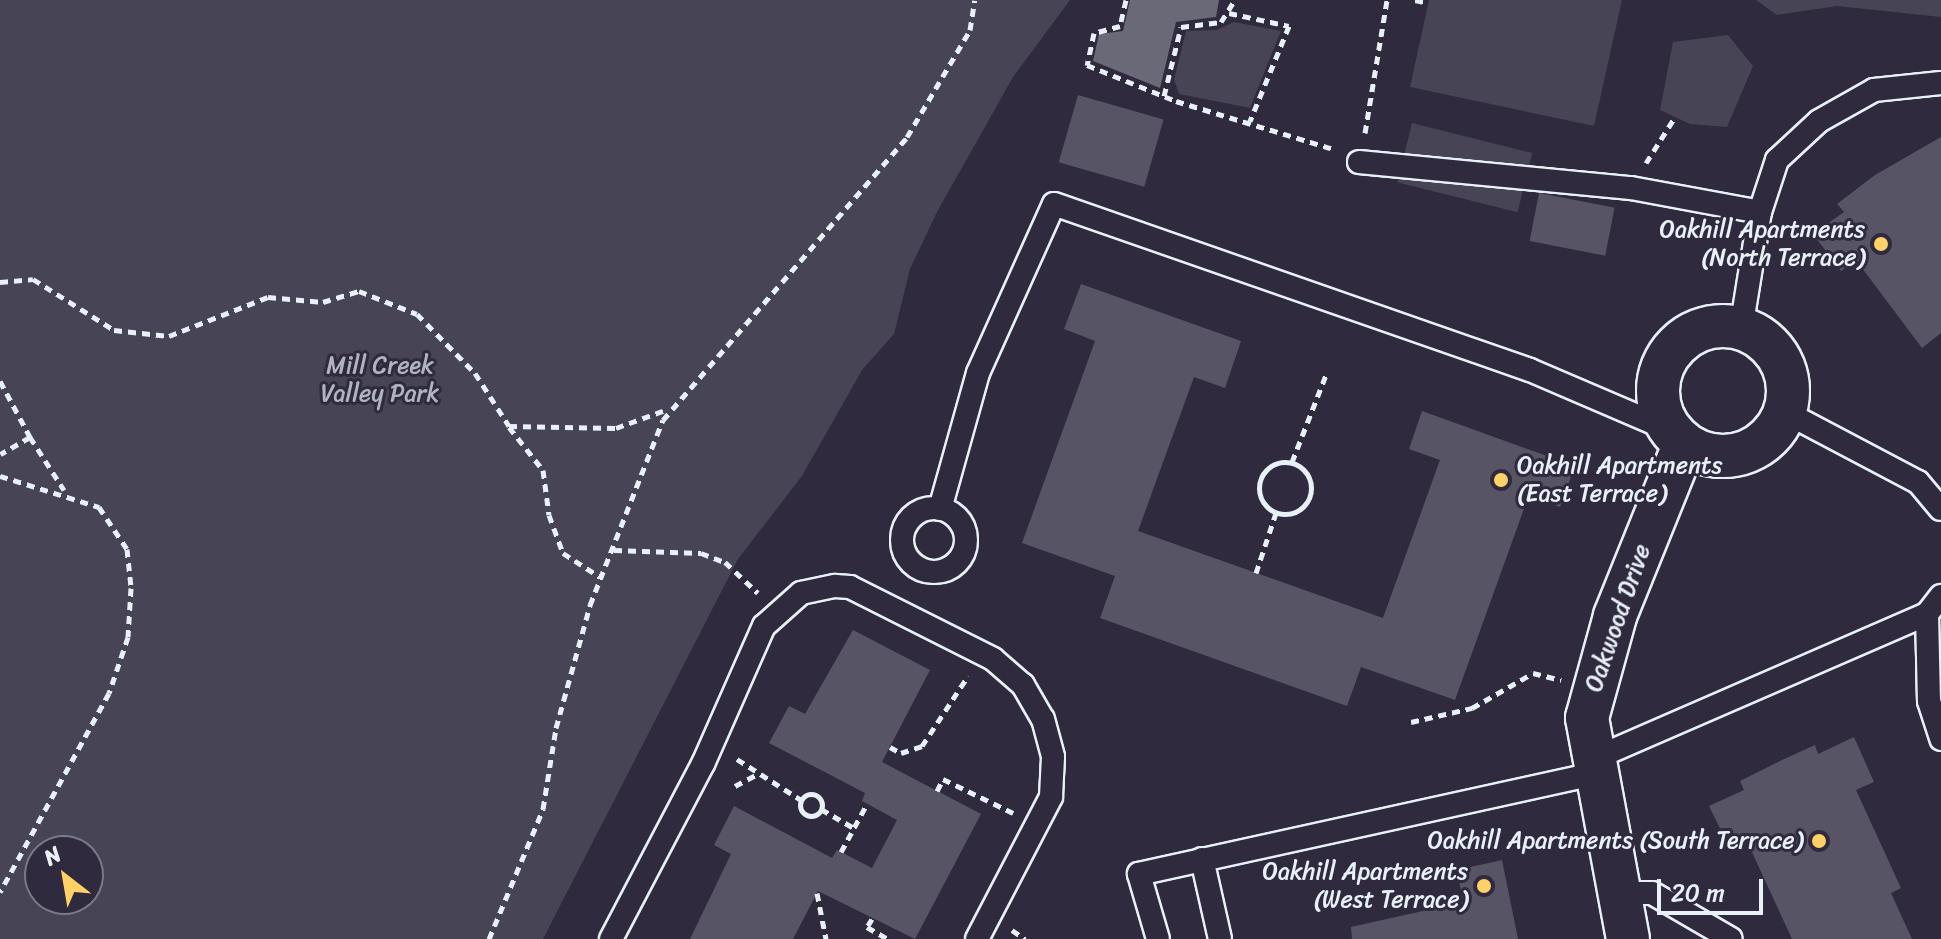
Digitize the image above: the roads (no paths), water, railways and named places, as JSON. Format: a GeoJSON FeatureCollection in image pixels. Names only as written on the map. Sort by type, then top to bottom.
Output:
{"type":"FeatureCollection","features":[{"type":"Feature","properties":{"kind":"street"},"geometry":{"type":"LineString","coordinates":[[1705,328],[1741,329],[1760,337],[1785,370],[1785,412],[1776,430],[1743,454],[1723,457],[1677,437],[1658,397],[1665,361],[1705,328]]}},
{"type":"Feature","properties":{"kind":"street","name":"Oakwood Drive"},"geometry":{"type":"LineString","coordinates":[[1628,939],[1592,767],[1590,694],[1677,437]]}},
{"type":"Feature","properties":{"kind":"lane"},"geometry":{"type":"LineString","coordinates":[[1741,329],[1760,212],[1777,160],[1819,121],[1874,90],[1941,83]]}},
{"type":"Feature","properties":{"kind":"lane"},"geometry":{"type":"LineString","coordinates":[[1359,162],[1631,188],[1760,212]]}},
{"type":"Feature","properties":{"kind":"lane"},"geometry":{"type":"LineString","coordinates":[[940,509],[978,373],[1054,204],[1530,370],[1677,437]]}},
{"type":"Feature","properties":{"kind":"lane"},"geometry":{"type":"LineString","coordinates":[[1785,412],[1918,482],[1941,509]]}},
{"type":"Feature","properties":{"kind":"lane"},"geometry":{"type":"LineString","coordinates":[[611,939],[775,611],[816,586],[850,587],[980,654],[1023,685],[1043,719],[1053,757],[1051,797],[1039,826],[977,939]]}},
{"type":"Feature","properties":{"kind":"lane"},"geometry":{"type":"LineString","coordinates":[[1158,939],[1139,874],[1592,767],[1927,614],[1941,596]]}},
{"type":"Feature","properties":{"kind":"lane"},"geometry":{"type":"LineString","coordinates":[[1927,614],[1929,701],[1941,739]]}},
{"type":"Feature","properties":{"kind":"lane"},"geometry":{"type":"LineString","coordinates":[[1202,859],[1220,939]]}},
{"type":"Feature","properties":{"kind":"lane"},"geometry":{"type":"LineString","coordinates":[[1619,893],[1652,893],[1731,939]]}},
{"type":"Feature","properties":{"kind":"water"},"geometry":{"type":"Polygon","coordinates":[[[1130,0],[1219,0],[1216,17],[1176,22],[1160,88],[1093,61],[1099,34],[1123,31],[1130,0]]]}},
{"type":"Feature","properties":{"kind":"place","name":"Oakhill Apartments (North Terrace)"},"geometry":{"type":"Point","coordinates":[1881,244]}},
{"type":"Feature","properties":{"kind":"place","name":"Oakhill Apartments (East Terrace)"},"geometry":{"type":"Point","coordinates":[1501,480]}},
{"type":"Feature","properties":{"kind":"place","name":"Oakhill Apartments (South Terrace)"},"geometry":{"type":"Point","coordinates":[1819,841]}},
{"type":"Feature","properties":{"kind":"place","name":"Oakhill Apartments (West Terrace)"},"geometry":{"type":"Point","coordinates":[1484,886]}},
{"type":"Feature","properties":{"kind":"park label","name":"Mill Creek Valley Park"},"geometry":{"type":"Point","coordinates":[380,380]}}]}
